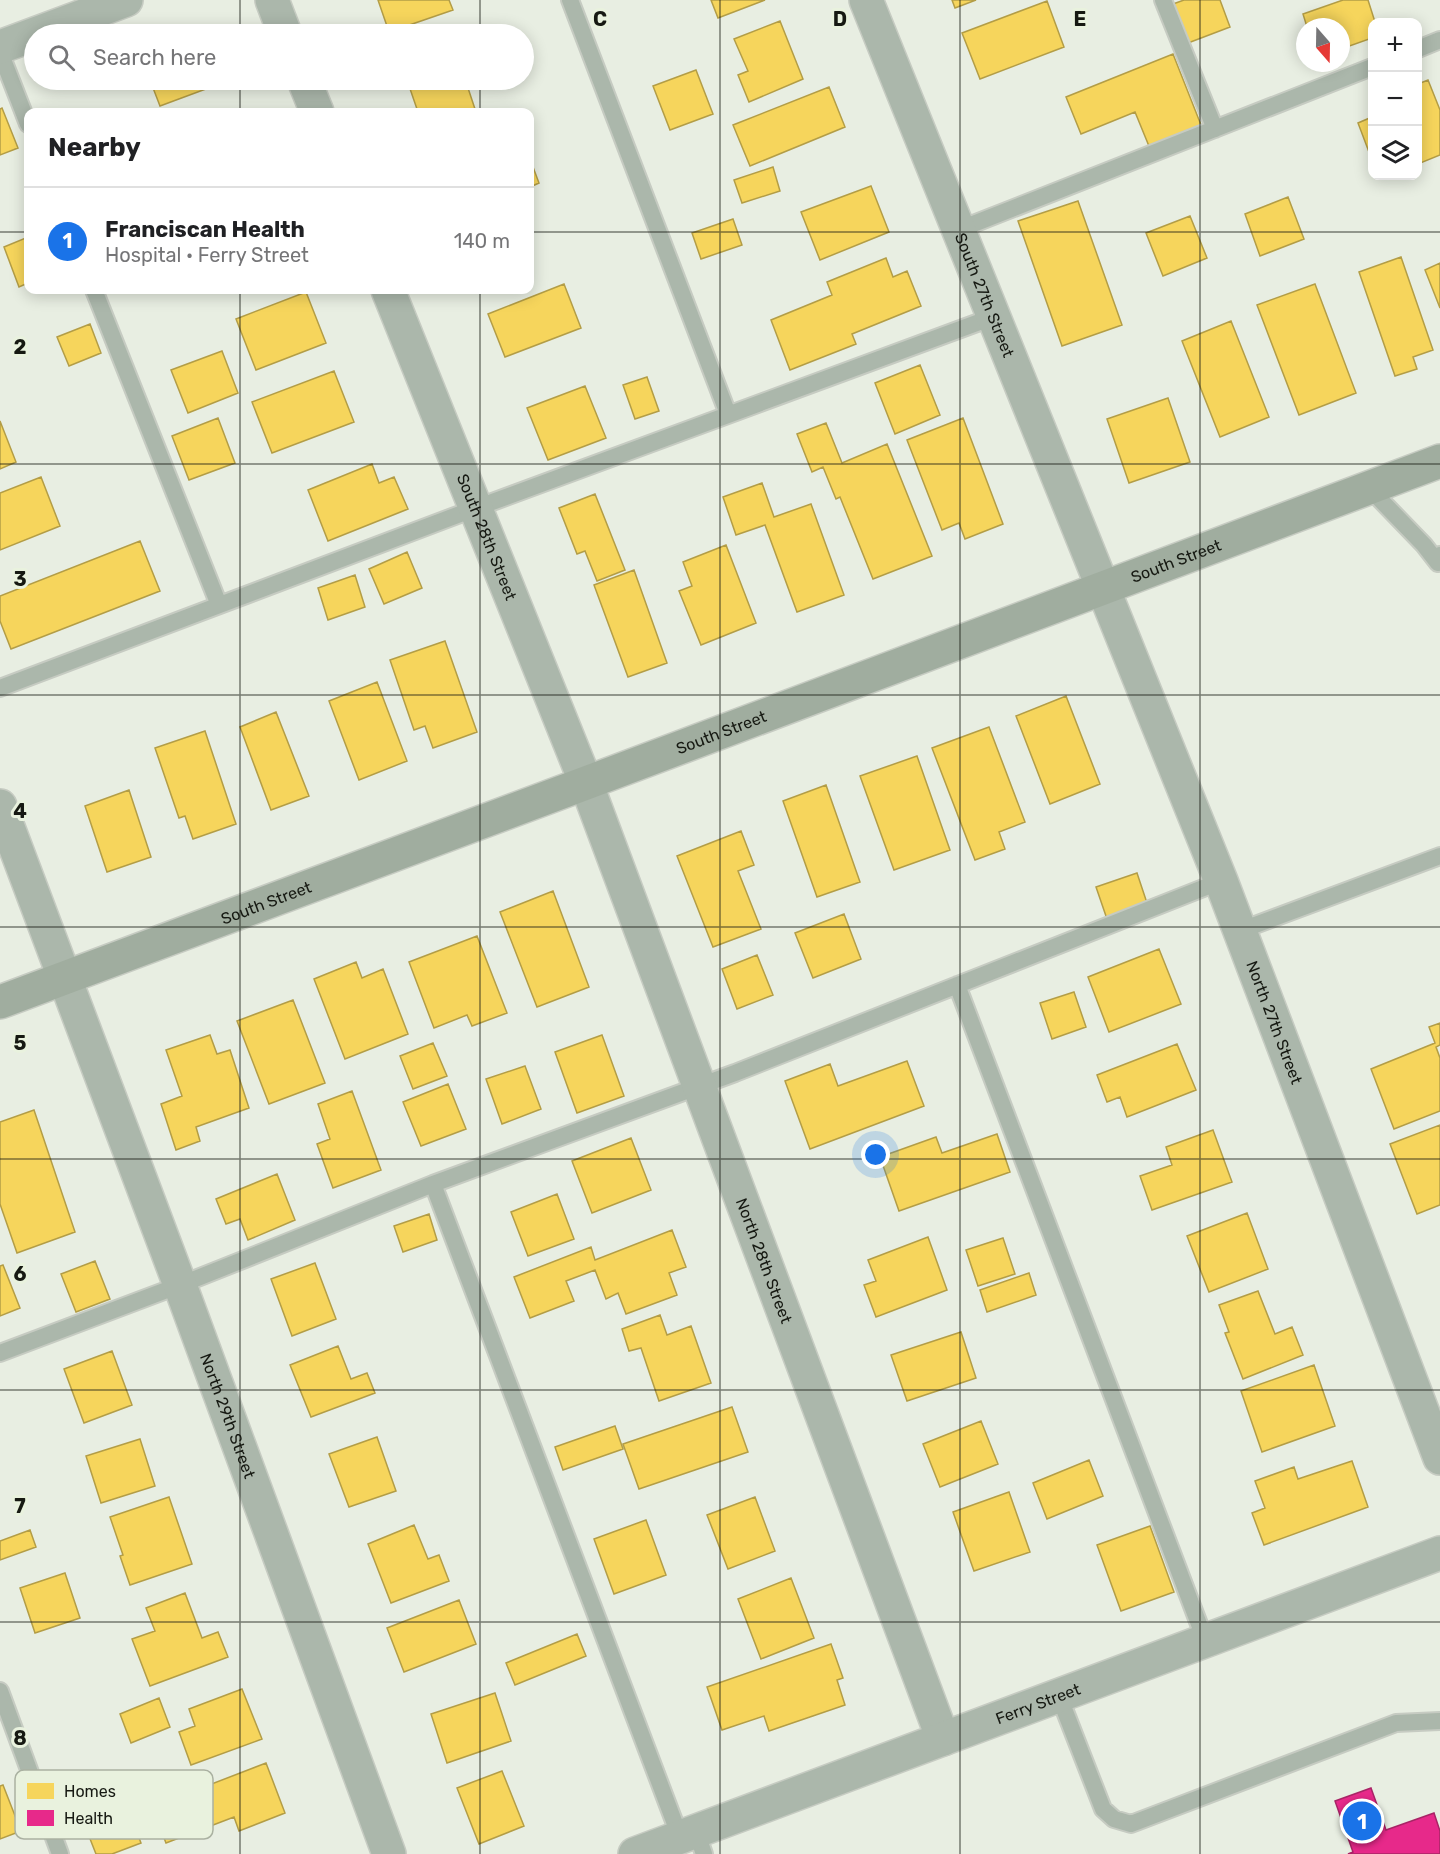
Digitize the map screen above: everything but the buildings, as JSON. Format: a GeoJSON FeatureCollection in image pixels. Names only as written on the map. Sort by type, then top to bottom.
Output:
{"type":"FeatureCollection","features":[{"type":"Feature","properties":{"kind":"main road","name":"South Street"},"geometry":{"type":"LineString","coordinates":[[0,1002],[1440,461]]}},
{"type":"Feature","properties":{"kind":"street"},"geometry":{"type":"LineString","coordinates":[[62,24],[126,0]]}},
{"type":"Feature","properties":{"kind":"street"},"geometry":{"type":"LineString","coordinates":[[272,0],[281,24]]}},
{"type":"Feature","properties":{"kind":"street","name":"South 27th Street"},"geometry":{"type":"LineString","coordinates":[[866,0],[1102,589]]}},
{"type":"Feature","properties":{"kind":"street"},"geometry":{"type":"LineString","coordinates":[[0,47],[24,38]]}},
{"type":"Feature","properties":{"kind":"street"},"geometry":{"type":"LineString","coordinates":[[308,90],[315,108]]}},
{"type":"Feature","properties":{"kind":"street","name":"South 28th Street"},"geometry":{"type":"LineString","coordinates":[[390,294],[586,783]]}},
{"type":"Feature","properties":{"kind":"street","name":"North 27th Street"},"geometry":{"type":"LineString","coordinates":[[1102,589],[1221,881],[1440,1458]]}},
{"type":"Feature","properties":{"kind":"street","name":"North 28th Street"},"geometry":{"type":"LineString","coordinates":[[586,783],[944,1739]]}},
{"type":"Feature","properties":{"kind":"street","name":"North 29th Street"},"geometry":{"type":"LineString","coordinates":[[0,806],[180,1285],[388,1854]]}},
{"type":"Feature","properties":{"kind":"street","name":"Ferry Street"},"geometry":{"type":"LineString","coordinates":[[635,1854],[694,1841],[944,1739],[1440,1553]]}},
{"type":"Feature","properties":{"kind":"lane"},"geometry":{"type":"LineString","coordinates":[[570,0],[728,414]]}},
{"type":"Feature","properties":{"kind":"lane"},"geometry":{"type":"LineString","coordinates":[[1163,0],[1215,129]]}},
{"type":"Feature","properties":{"kind":"lane"},"geometry":{"type":"LineString","coordinates":[[1422,47],[1440,40]]}},
{"type":"Feature","properties":{"kind":"lane"},"geometry":{"type":"LineString","coordinates":[[0,52],[24,114]]}},
{"type":"Feature","properties":{"kind":"lane"},"geometry":{"type":"LineString","coordinates":[[958,230],[1368,68]]}},
{"type":"Feature","properties":{"kind":"lane"},"geometry":{"type":"LineString","coordinates":[[96,294],[219,605]]}},
{"type":"Feature","properties":{"kind":"lane"},"geometry":{"type":"LineString","coordinates":[[0,688],[993,316]]}},
{"type":"Feature","properties":{"kind":"lane"},"geometry":{"type":"LineString","coordinates":[[1369,488],[1439,562]]}},
{"type":"Feature","properties":{"kind":"lane"},"geometry":{"type":"LineString","coordinates":[[1239,931],[1440,856]]}},
{"type":"Feature","properties":{"kind":"lane"},"geometry":{"type":"LineString","coordinates":[[0,1353],[180,1285],[433,1184],[699,1087],[1221,881]]}},
{"type":"Feature","properties":{"kind":"lane"},"geometry":{"type":"LineString","coordinates":[[957,985],[1205,1640]]}},
{"type":"Feature","properties":{"kind":"lane"},"geometry":{"type":"LineString","coordinates":[[433,1184],[694,1841]]}},
{"type":"Feature","properties":{"kind":"lane"},"geometry":{"type":"LineString","coordinates":[[0,1691],[29,1770]]}},
{"type":"Feature","properties":{"kind":"lane"},"geometry":{"type":"LineString","coordinates":[[1059,1696],[1103,1809],[1114,1819],[1131,1824],[1396,1723],[1440,1721]]}},
{"type":"Feature","properties":{"kind":"lane"},"geometry":{"type":"LineString","coordinates":[[54,1839],[60,1854]]}},
{"type":"Feature","properties":{"kind":"place","name":"Franciscan Health"},"geometry":{"type":"Point","coordinates":[1362,1821]}}]}
